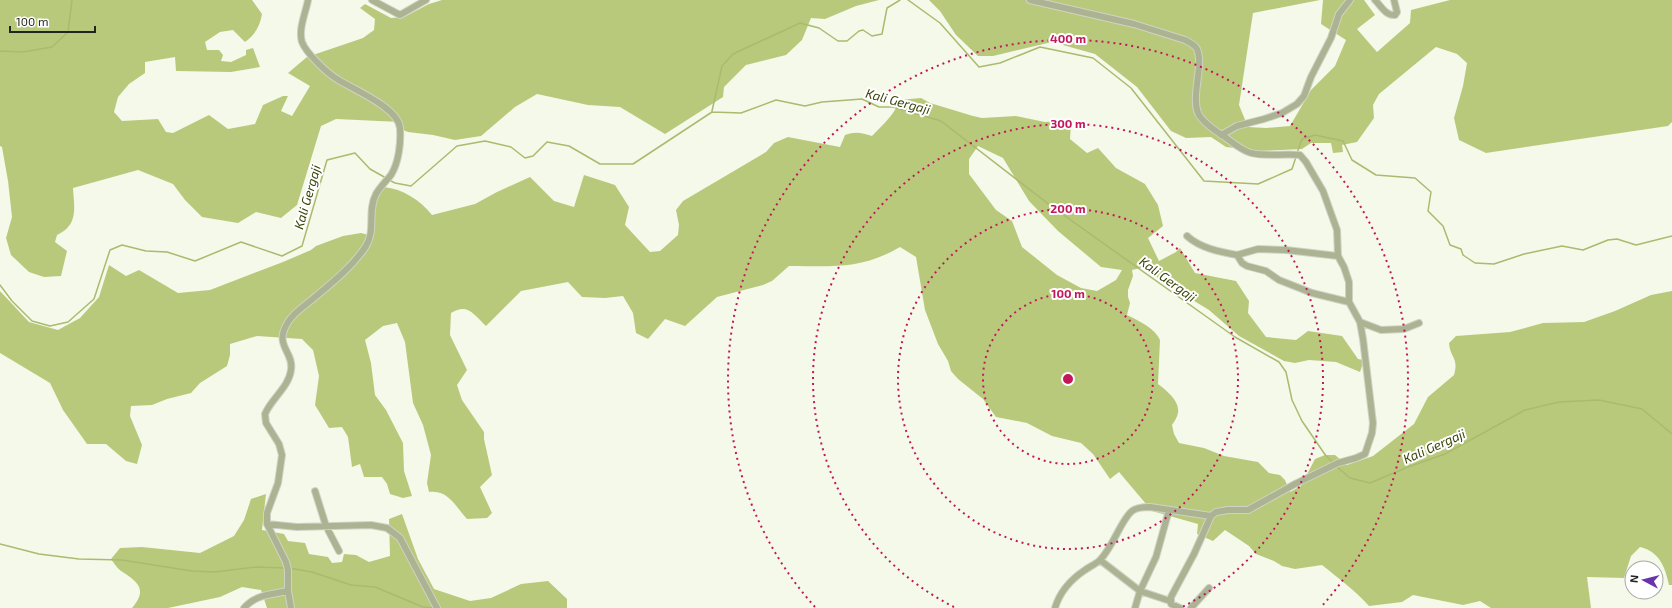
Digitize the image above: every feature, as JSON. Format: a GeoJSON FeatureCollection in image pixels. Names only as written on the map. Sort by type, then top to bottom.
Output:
{"type":"FeatureCollection","features":[{"type":"Feature","properties":{"kind":"street"},"geometry":{"type":"LineString","coordinates":[[291,608],[286,562],[268,524],[267,513],[278,483],[282,456],[279,444],[266,423],[265,414],[289,378],[291,370],[290,360],[282,341],[284,331],[293,315],[335,281],[366,246],[371,232],[372,206],[380,188],[390,176],[395,166],[398,154],[399,124],[392,115],[370,97],[336,79],[305,46],[301,35],[308,0]]}},
{"type":"Feature","properties":{"kind":"street"},"geometry":{"type":"LineString","coordinates":[[372,0],[400,15],[426,0]]}},
{"type":"Feature","properties":{"kind":"street"},"geometry":{"type":"LineString","coordinates":[[1030,0],[1134,24],[1185,40],[1192,44],[1197,49],[1199,60],[1196,105],[1198,114],[1221,135],[1245,151],[1254,154],[1297,155],[1306,162],[1323,192],[1337,230],[1338,256],[1344,267],[1349,282],[1349,302],[1360,322],[1374,423],[1364,454],[1338,463],[1295,484],[1248,510],[1224,510],[1216,512],[1211,516],[1171,605]]}},
{"type":"Feature","properties":{"kind":"street"},"geometry":{"type":"LineString","coordinates":[[1221,135],[1237,126],[1276,115],[1297,104],[1304,96],[1311,78],[1331,38],[1339,14],[1350,0]]}},
{"type":"Feature","properties":{"kind":"street"},"geometry":{"type":"LineString","coordinates":[[1375,0],[1385,11],[1391,15],[1395,15],[1397,12],[1394,0]]}},
{"type":"Feature","properties":{"kind":"street"},"geometry":{"type":"LineString","coordinates":[[1187,236],[1209,248],[1237,255],[1258,249],[1286,250],[1338,256]]}},
{"type":"Feature","properties":{"kind":"street"},"geometry":{"type":"LineString","coordinates":[[1237,255],[1247,266],[1266,271],[1280,280],[1312,293],[1349,302]]}},
{"type":"Feature","properties":{"kind":"street"},"geometry":{"type":"LineString","coordinates":[[1360,322],[1382,330],[1404,329],[1419,323]]}},
{"type":"Feature","properties":{"kind":"street"},"geometry":{"type":"LineString","coordinates":[[315,491],[326,526],[339,551]]}},
{"type":"Feature","properties":{"kind":"street"},"geometry":{"type":"LineString","coordinates":[[1055,608],[1061,592],[1068,584],[1077,575],[1100,560],[1132,511],[1142,507],[1211,516]]}},
{"type":"Feature","properties":{"kind":"street"},"geometry":{"type":"LineString","coordinates":[[1135,608],[1140,591],[1156,557],[1169,510]]}},
{"type":"Feature","properties":{"kind":"street"},"geometry":{"type":"LineString","coordinates":[[268,524],[297,527],[371,525],[382,526],[392,530],[400,538],[437,608]]}},
{"type":"Feature","properties":{"kind":"street"},"geometry":{"type":"LineString","coordinates":[[1100,560],[1140,591],[1180,608]]}},
{"type":"Feature","properties":{"kind":"street"},"geometry":{"type":"LineString","coordinates":[[1191,608],[1209,588]]}},
{"type":"Feature","properties":{"kind":"street"},"geometry":{"type":"LineString","coordinates":[[244,608],[251,601],[259,597],[288,591]]}},
{"type":"Feature","properties":{"kind":"green space"},"geometry":{"type":"Polygon","coordinates":[[[0,0],[252,0],[262,14],[256,30],[249,39],[245,42],[233,30],[220,32],[205,42],[207,50],[219,50],[223,55],[221,61],[231,62],[246,55],[246,50],[253,48],[260,67],[231,72],[176,71],[175,57],[145,62],[145,73],[129,84],[118,97],[114,112],[122,121],[158,119],[166,132],[173,133],[209,115],[228,129],[255,124],[263,105],[283,96],[288,96],[281,111],[292,116],[310,86],[288,73],[307,57],[363,38],[374,30],[375,19],[360,8],[365,4],[391,18],[404,17],[429,4],[442,0],[879,0],[856,6],[825,19],[811,18],[802,40],[786,55],[746,65],[724,87],[723,97],[665,134],[620,107],[588,105],[537,94],[515,107],[481,136],[455,140],[433,135],[408,132],[403,130],[400,122],[336,119],[321,126],[297,205],[281,218],[256,212],[238,223],[202,217],[185,200],[173,184],[138,170],[73,188],[74,215],[72,221],[64,231],[57,235],[55,242],[67,251],[61,276],[44,277],[29,272],[11,255],[6,238],[12,217],[8,181],[2,147],[0,146],[0,0]]]}},
{"type":"Feature","properties":{"kind":"green space"},"geometry":{"type":"Polygon","coordinates":[[[929,0],[1320,0],[1253,13],[1239,105],[1248,127],[1266,128],[1290,126],[1311,90],[1335,66],[1346,40],[1321,24],[1323,0],[1364,0],[1375,15],[1357,29],[1377,52],[1410,23],[1411,10],[1450,0],[1672,0],[1672,122],[1668,126],[1486,153],[1459,140],[1454,118],[1463,86],[1467,63],[1457,54],[1436,47],[1379,94],[1373,105],[1374,118],[1357,142],[1342,145],[1343,152],[1333,153],[1331,143],[1311,143],[1302,149],[1260,151],[1226,147],[1211,137],[1186,138],[1171,131],[1137,87],[1095,54],[1052,42],[993,56],[978,56],[956,35],[940,11],[929,0]]]}},
{"type":"Feature","properties":{"kind":"green space"},"geometry":{"type":"Polygon","coordinates":[[[921,98],[930,103],[982,118],[1016,116],[1045,122],[1068,120],[1071,124],[1070,139],[1087,153],[1098,148],[1116,168],[1145,184],[1158,205],[1163,226],[1148,238],[1159,261],[1176,252],[1180,248],[1195,273],[1236,281],[1249,301],[1248,313],[1266,337],[1296,340],[1308,331],[1342,336],[1358,359],[1364,360],[1360,372],[1336,362],[1309,360],[1295,363],[1284,361],[1239,336],[1209,310],[1163,282],[1145,267],[1132,270],[1133,276],[1128,290],[1130,303],[1127,315],[1151,328],[1160,340],[1158,384],[1175,400],[1177,404],[1178,413],[1172,425],[1174,434],[1179,443],[1204,448],[1224,456],[1258,462],[1269,473],[1280,475],[1285,480],[1290,492],[1301,486],[1315,459],[1325,455],[1335,455],[1347,465],[1373,456],[1414,424],[1428,397],[1454,375],[1455,361],[1449,343],[1456,336],[1510,332],[1543,323],[1584,322],[1615,311],[1651,295],[1672,291],[1672,585],[1669,585],[1664,568],[1664,560],[1659,560],[1657,556],[1647,549],[1640,547],[1631,556],[1630,560],[1624,560],[1624,578],[1587,577],[1591,608],[1491,608],[1480,601],[1463,605],[1413,595],[1402,602],[1369,606],[1352,589],[1322,565],[1295,569],[1282,566],[1256,554],[1249,546],[1225,530],[1213,541],[1197,534],[1198,524],[1152,511],[1119,472],[1110,479],[1093,454],[1081,443],[1052,436],[1027,423],[996,417],[983,399],[958,379],[951,371],[948,361],[938,344],[925,310],[916,257],[900,247],[872,260],[859,263],[833,266],[789,266],[772,281],[763,285],[717,297],[685,326],[665,319],[648,339],[636,333],[633,313],[623,296],[605,298],[582,297],[568,282],[521,291],[486,326],[470,311],[462,309],[451,313],[450,335],[467,370],[457,385],[462,400],[484,432],[484,439],[492,475],[480,487],[492,513],[487,518],[467,519],[455,504],[446,496],[441,493],[429,492],[427,483],[431,455],[423,425],[413,403],[405,342],[397,323],[383,326],[365,340],[371,363],[375,395],[386,410],[403,443],[404,471],[412,496],[403,498],[390,494],[387,484],[382,477],[364,477],[360,464],[352,467],[348,437],[342,427],[329,428],[315,405],[319,376],[313,350],[302,339],[257,336],[230,344],[230,355],[227,366],[200,383],[191,393],[167,399],[152,405],[131,406],[130,416],[142,445],[137,464],[126,461],[106,444],[87,444],[63,410],[50,383],[0,353],[0,291],[29,322],[58,330],[80,318],[99,297],[109,265],[126,276],[139,270],[178,293],[210,290],[283,262],[311,250],[316,246],[343,236],[361,233],[373,236],[372,221],[375,202],[384,187],[398,190],[411,196],[432,215],[475,204],[530,177],[554,201],[574,207],[584,175],[615,185],[629,207],[625,225],[650,252],[660,251],[678,235],[679,225],[676,210],[683,201],[766,152],[774,143],[788,137],[840,147],[845,135],[859,133],[872,136],[892,115],[899,100],[921,98]],[[978,146],[969,159],[969,174],[996,210],[1012,221],[1022,247],[1057,275],[1081,288],[1097,291],[1116,280],[1122,270],[1101,267],[1058,231],[1029,201],[1003,158],[978,146]]]}},
{"type":"Feature","properties":{"kind":"green space"},"geometry":{"type":"Polygon","coordinates":[[[266,494],[262,530],[284,534],[288,541],[305,543],[309,554],[328,557],[332,563],[342,562],[344,554],[356,555],[369,562],[390,556],[389,519],[402,514],[418,559],[434,589],[470,601],[491,598],[521,584],[548,581],[567,599],[567,608],[267,608],[261,590],[242,587],[220,597],[168,608],[132,608],[139,596],[139,586],[120,570],[111,559],[120,548],[142,547],[200,553],[234,536],[244,520],[251,499],[266,494]]]}},
{"type":"Feature","properties":{"kind":"waterway"},"geometry":{"type":"LineString","coordinates":[[0,51],[23,52],[52,47],[68,32],[72,0]]}},
{"type":"Feature","properties":{"kind":"waterway"},"geometry":{"type":"LineString","coordinates":[[712,111],[722,66],[733,54],[800,23],[819,28],[838,41],[847,41],[859,31],[863,30],[872,36],[882,34],[887,8],[900,0]]}},
{"type":"Feature","properties":{"kind":"waterway"},"geometry":{"type":"LineString","coordinates":[[908,0],[940,23],[979,67],[1000,63],[1040,47],[1093,58],[1131,88],[1204,181],[1258,184],[1292,169],[1296,157]]}},
{"type":"Feature","properties":{"kind":"waterway","name":"Kali Gergaji"},"geometry":{"type":"LineString","coordinates":[[389,180],[395,183],[411,186],[457,146],[485,141],[511,147],[525,158],[533,156],[547,142],[569,146],[600,164],[633,164],[712,112],[741,113],[776,100],[805,106],[822,102],[862,99],[879,107],[893,107],[941,121],[1051,206],[1235,337],[1279,362],[1286,372],[1292,400],[1302,421],[1326,456],[1334,463]]}},
{"type":"Feature","properties":{"kind":"waterway"},"geometry":{"type":"LineString","coordinates":[[1297,153],[1302,139],[1315,135],[1343,141],[1352,160],[1376,175],[1415,178],[1431,192],[1428,211],[1443,226],[1450,245],[1461,249],[1463,255],[1475,263],[1494,264],[1524,254],[1562,246],[1583,250],[1608,240],[1617,239],[1636,245],[1672,236]]}},
{"type":"Feature","properties":{"kind":"waterway","name":"Kali Gergaji"},"geometry":{"type":"LineString","coordinates":[[0,285],[12,301],[32,321],[50,326],[68,322],[94,299],[110,250],[122,245],[146,251],[167,252],[195,261],[241,242],[282,256],[302,246],[327,160],[355,153],[370,169],[386,178]]}},
{"type":"Feature","properties":{"kind":"waterway","name":"Kali Gergaji"},"geometry":{"type":"LineString","coordinates":[[1336,466],[1350,478],[1370,483],[1408,467],[1445,454],[1525,410],[1559,402],[1599,400],[1642,409],[1672,434]]}},
{"type":"Feature","properties":{"kind":"waterway"},"geometry":{"type":"LineString","coordinates":[[0,544],[39,554],[79,559],[122,560],[192,571],[214,572],[257,567],[285,568]]}},
{"type":"Feature","properties":{"kind":"waterway"},"geometry":{"type":"LineString","coordinates":[[289,568],[312,572],[351,585],[375,587],[423,607],[432,608]]}}]}
